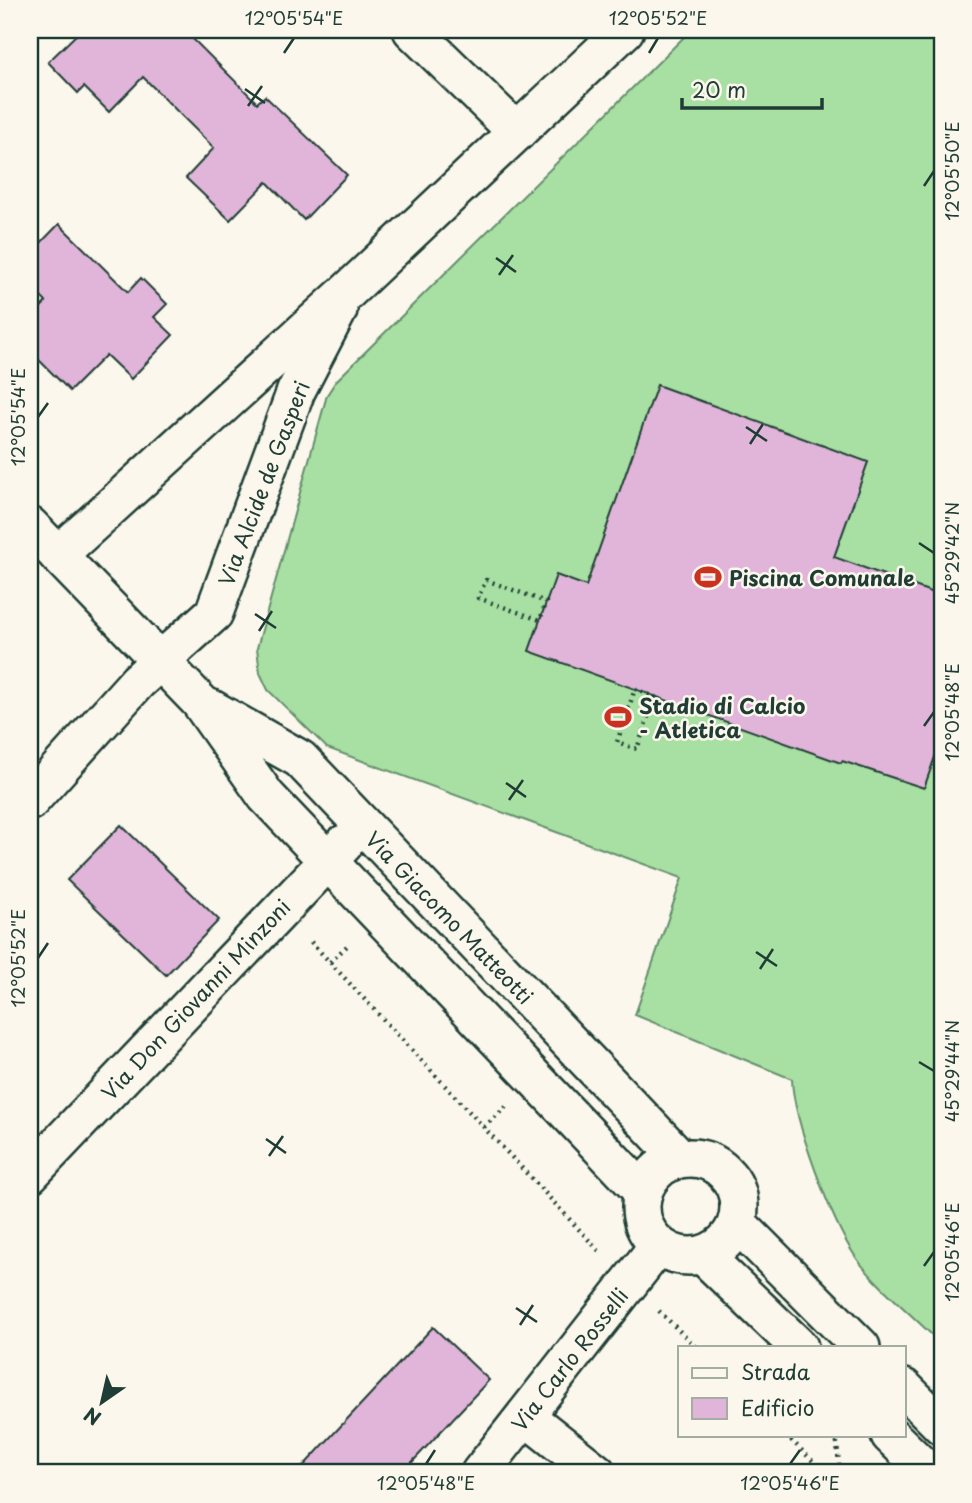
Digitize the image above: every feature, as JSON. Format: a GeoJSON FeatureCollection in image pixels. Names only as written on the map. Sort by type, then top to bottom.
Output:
{"type":"FeatureCollection","features":[{"type":"Feature","properties":{"kind":"street"},"geometry":{"type":"LineString","coordinates":[[412,30],[517,132]]}},
{"type":"Feature","properties":{"kind":"street","name":"Via Alcide de Gasperi"},"geometry":{"type":"LineString","coordinates":[[58,555],[348,291],[625,30]]}},
{"type":"Feature","properties":{"kind":"street","name":"Via Alcide de Gasperi"},"geometry":{"type":"LineString","coordinates":[[30,801],[138,681],[162,663],[214,613],[296,391],[348,291]]}},
{"type":"Feature","properties":{"kind":"street","name":"Via Giacomo Matteotti"},"geometry":{"type":"LineString","coordinates":[[30,526],[200,702],[266,796],[643,1192]]}},
{"type":"Feature","properties":{"kind":"street","name":"Via Giacomo Matteotti"},"geometry":{"type":"LineString","coordinates":[[200,702],[300,759],[680,1158]]}},
{"type":"Feature","properties":{"kind":"street","name":"Via Don Giovanni Minzoni"},"geometry":{"type":"LineString","coordinates":[[30,1174],[326,860],[363,827]]}},
{"type":"Feature","properties":{"kind":"street"},"geometry":{"type":"LineString","coordinates":[[680,1158],[697,1158],[714,1163],[727,1174],[736,1189],[740,1206],[737,1223],[718,1248],[703,1255],[687,1256],[659,1245],[646,1230],[641,1211],[643,1192],[657,1170],[680,1158]]}},
{"type":"Feature","properties":{"kind":"street"},"geometry":{"type":"LineString","coordinates":[[737,1223],[860,1346]]}},
{"type":"Feature","properties":{"kind":"street","name":"Via Carlo Rosselli"},"geometry":{"type":"LineString","coordinates":[[480,1473],[659,1245]]}},
{"type":"Feature","properties":{"kind":"street"},"geometry":{"type":"LineString","coordinates":[[703,1255],[798,1346]]}},
{"type":"Feature","properties":{"kind":"street"},"geometry":{"type":"LineString","coordinates":[[906,1390],[942,1426]]}},
{"type":"Feature","properties":{"kind":"street"},"geometry":{"type":"LineString","coordinates":[[525,1416],[597,1473]]}},
{"type":"Feature","properties":{"kind":"street"},"geometry":{"type":"LineString","coordinates":[[891,1436],[929,1473]]}},
{"type":"Feature","properties":{"kind":"path"},"geometry":{"type":"LineString","coordinates":[[486,580],[546,602],[540,620],[478,598],[486,580]]}},
{"type":"Feature","properties":{"kind":"path"},"geometry":{"type":"LineString","coordinates":[[635,689],[655,697],[637,749],[617,742],[635,689]]}},
{"type":"Feature","properties":{"kind":"path"},"geometry":{"type":"LineString","coordinates":[[330,962],[629,1282],[695,1346]]}},
{"type":"Feature","properties":{"kind":"path"},"geometry":{"type":"LineString","coordinates":[[787,1436],[825,1473]]}},
{"type":"Feature","properties":{"kind":"path"},"geometry":{"type":"LineString","coordinates":[[836,1436],[841,1473]]}},
{"type":"Feature","properties":{"kind":"green space","name":"Stadio di Calcio - Atletica"},"geometry":{"type":"Polygon","coordinates":[[[691,30],[942,30],[942,1345],[873,1278],[855,1256],[815,1170],[799,1119],[792,1079],[635,1015],[682,878],[327,748],[268,690],[260,673],[257,648],[327,395],[336,381],[691,30]]]}},
{"type":"Feature","properties":{"kind":"building"},"geometry":{"type":"Polygon","coordinates":[[[81,30],[184,30],[257,103],[265,96],[347,175],[304,220],[267,182],[230,220],[186,178],[214,148],[143,77],[109,112],[84,87],[78,93],[48,62],[81,30]]]}},
{"type":"Feature","properties":{"kind":"building"},"geometry":{"type":"Polygon","coordinates":[[[59,224],[128,292],[141,278],[167,304],[154,317],[173,335],[131,379],[106,355],[70,391],[30,351],[30,319],[46,302],[30,286],[30,254],[59,224]]]}},
{"type":"Feature","properties":{"kind":"building","name":"Piscina Comunale"},"geometry":{"type":"Polygon","coordinates":[[[657,385],[868,462],[834,557],[942,596],[942,737],[924,788],[842,761],[841,763],[529,651],[556,575],[586,586],[657,385]]]}},
{"type":"Feature","properties":{"kind":"building"},"geometry":{"type":"Polygon","coordinates":[[[121,825],[219,920],[166,975],[67,880],[121,825]]]}},
{"type":"Feature","properties":{"kind":"building"},"geometry":{"type":"Polygon","coordinates":[[[433,1327],[489,1380],[402,1473],[297,1473],[433,1327]]]}},
{"type":"Feature","properties":{"kind":"place","name":"Piscina Comunale"},"geometry":{"type":"Point","coordinates":[708,577]}},
{"type":"Feature","properties":{"kind":"place","name":"Stadio di Calcio - Atletica"},"geometry":{"type":"Point","coordinates":[618,717]}}]}
